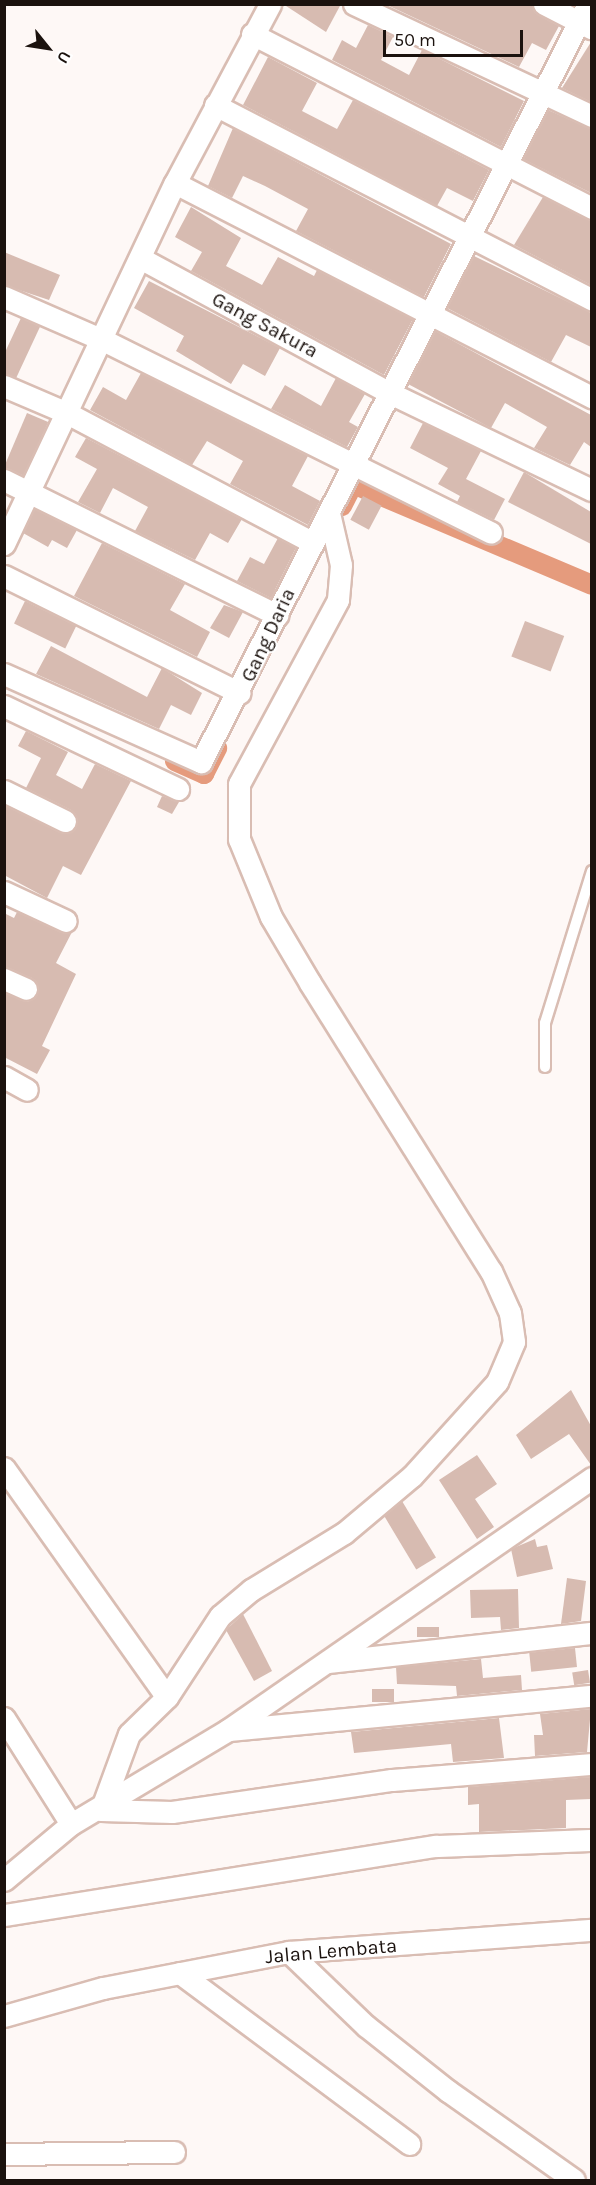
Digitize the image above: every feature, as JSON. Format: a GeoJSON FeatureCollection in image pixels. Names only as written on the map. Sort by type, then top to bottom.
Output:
{"type":"FeatureCollection","features":[{"type":"Feature","properties":{"kind":"street"},"geometry":{"type":"LineString","coordinates":[[4,544],[176,183],[252,34],[270,4]]}},
{"type":"Feature","properties":{"kind":"street"},"geometry":{"type":"LineString","coordinates":[[354,4],[545,91],[591,116]]}},
{"type":"Feature","properties":{"kind":"street"},"geometry":{"type":"LineString","coordinates":[[544,4],[586,18]]}},
{"type":"Feature","properties":{"kind":"street","name":"Gang Daria"},"geometry":{"type":"LineString","coordinates":[[4,674],[200,763],[240,693],[312,542],[330,517],[471,233],[586,18]]}},
{"type":"Feature","properties":{"kind":"street"},"geometry":{"type":"LineString","coordinates":[[252,34],[508,163],[591,208]]}},
{"type":"Feature","properties":{"kind":"street"},"geometry":{"type":"LineString","coordinates":[[215,105],[471,233],[591,300]]}},
{"type":"Feature","properties":{"kind":"street"},"geometry":{"type":"LineString","coordinates":[[176,183],[591,397]]}},
{"type":"Feature","properties":{"kind":"street","name":"Gang Sakura"},"geometry":{"type":"LineString","coordinates":[[140,258],[390,393],[591,490]]}},
{"type":"Feature","properties":{"kind":"street"},"geometry":{"type":"LineString","coordinates":[[4,297],[103,340],[354,467],[491,533]]}},
{"type":"Feature","properties":{"kind":"street"},"geometry":{"type":"LineString","coordinates":[[4,386],[68,413],[312,542]]}},
{"type":"Feature","properties":{"kind":"street"},"geometry":{"type":"LineString","coordinates":[[4,480],[31,491],[277,615]]}},
{"type":"Feature","properties":{"kind":"street"},"geometry":{"type":"LineString","coordinates":[[101,1810],[129,1734],[167,1697],[220,1616],[251,1590],[344,1533],[412,1476],[497,1382],[514,1342],[510,1313],[491,1271],[304,974],[271,917],[239,839],[239,784],[338,600],[341,565],[330,517]]}},
{"type":"Feature","properties":{"kind":"street"},"geometry":{"type":"LineString","coordinates":[[4,576],[240,693]]}},
{"type":"Feature","properties":{"kind":"street"},"geometry":{"type":"LineString","coordinates":[[4,706],[178,789]]}},
{"type":"Feature","properties":{"kind":"street"},"geometry":{"type":"LineString","coordinates":[[4,792],[65,821]]}},
{"type":"Feature","properties":{"kind":"street"},"geometry":{"type":"LineString","coordinates":[[4,892],[66,921]]}},
{"type":"Feature","properties":{"kind":"street"},"geometry":{"type":"LineString","coordinates":[[4,979],[26,988]]}},
{"type":"Feature","properties":{"kind":"street"},"geometry":{"type":"LineString","coordinates":[[4,1077],[27,1090]]}},
{"type":"Feature","properties":{"kind":"street"},"geometry":{"type":"LineString","coordinates":[[4,1468],[167,1697]]}},
{"type":"Feature","properties":{"kind":"street"},"geometry":{"type":"LineString","coordinates":[[6,1876],[71,1824],[101,1810],[165,1764],[228,1730],[591,1478]]}},
{"type":"Feature","properties":{"kind":"street"},"geometry":{"type":"LineString","coordinates":[[327,1662],[591,1633]]}},
{"type":"Feature","properties":{"kind":"street"},"geometry":{"type":"LineString","coordinates":[[228,1730],[591,1696]]}},
{"type":"Feature","properties":{"kind":"street"},"geometry":{"type":"LineString","coordinates":[[4,1718],[71,1824]]}},
{"type":"Feature","properties":{"kind":"street"},"geometry":{"type":"LineString","coordinates":[[101,1810],[172,1812],[392,1780],[591,1764]]}},
{"type":"Feature","properties":{"kind":"street"},"geometry":{"type":"LineString","coordinates":[[4,1916],[436,1846],[591,1840]]}},
{"type":"Feature","properties":{"kind":"street","name":"Jalan Lembata"},"geometry":{"type":"LineString","coordinates":[[4,2016],[180,1972],[289,1952],[591,1930]]}},
{"type":"Feature","properties":{"kind":"street"},"geometry":{"type":"LineString","coordinates":[[289,1952],[366,2026],[439,2084],[574,2181]]}},
{"type":"Feature","properties":{"kind":"street"},"geometry":{"type":"LineString","coordinates":[[180,1972],[409,2144]]}},
{"type":"Feature","properties":{"kind":"street"},"geometry":{"type":"LineString","coordinates":[[4,2154],[174,2152]]}},
{"type":"Feature","properties":{"kind":"lane"},"geometry":{"type":"LineString","coordinates":[[545,1067],[545,1023],[591,872]]}},
{"type":"Feature","properties":{"kind":"building"},"geometry":{"type":"Polygon","coordinates":[[[283,4],[341,4],[326,32],[283,4]]]}},
{"type":"Feature","properties":{"kind":"building"},"geometry":{"type":"Polygon","coordinates":[[[385,4],[531,4],[538,15],[559,26],[546,50],[532,43],[519,67],[385,4]]]}},
{"type":"Feature","properties":{"kind":"building"},"geometry":{"type":"Polygon","coordinates":[[[368,25],[393,37],[381,60],[409,75],[422,50],[524,101],[501,147],[332,60],[342,40],[356,48],[368,25]]]}},
{"type":"Feature","properties":{"kind":"building"},"geometry":{"type":"Polygon","coordinates":[[[591,42],[591,102],[562,88],[591,42]]]}},
{"type":"Feature","properties":{"kind":"building"},"geometry":{"type":"Polygon","coordinates":[[[268,57],[317,83],[302,111],[337,129],[353,100],[489,170],[473,201],[447,188],[437,206],[243,105],[268,57]]]}},
{"type":"Feature","properties":{"kind":"building"},"geometry":{"type":"Polygon","coordinates":[[[548,110],[591,129],[591,193],[523,159],[548,110]]]}},
{"type":"Feature","properties":{"kind":"building"},"geometry":{"type":"Polygon","coordinates":[[[233,128],[451,244],[424,297],[296,231],[308,209],[265,186],[243,176],[232,198],[208,186],[233,128]]]}},
{"type":"Feature","properties":{"kind":"building"},"geometry":{"type":"Polygon","coordinates":[[[543,197],[591,221],[591,285],[514,245],[543,197]]]}},
{"type":"Feature","properties":{"kind":"building"},"geometry":{"type":"Polygon","coordinates":[[[191,207],[241,238],[226,266],[262,285],[278,257],[314,276],[317,270],[413,319],[384,375],[191,271],[202,252],[175,237],[191,207]]]}},
{"type":"Feature","properties":{"kind":"building"},"geometry":{"type":"Polygon","coordinates":[[[4,252],[60,275],[49,300],[4,285],[4,252]]]}},
{"type":"Feature","properties":{"kind":"building"},"geometry":{"type":"Polygon","coordinates":[[[474,256],[591,313],[591,347],[566,335],[551,362],[447,308],[474,256]]]}},
{"type":"Feature","properties":{"kind":"building"},"geometry":{"type":"Polygon","coordinates":[[[149,281],[280,348],[265,376],[243,364],[231,384],[176,351],[184,336],[134,308],[149,281]]]}},
{"type":"Feature","properties":{"kind":"building"},"geometry":{"type":"Polygon","coordinates":[[[21,318],[40,327],[15,380],[4,375],[4,354],[21,318]]]}},
{"type":"Feature","properties":{"kind":"building"},"geometry":{"type":"Polygon","coordinates":[[[435,331],[591,415],[591,447],[584,442],[570,465],[534,448],[547,427],[505,403],[491,428],[408,384],[435,331]]]}},
{"type":"Feature","properties":{"kind":"building"},"geometry":{"type":"Polygon","coordinates":[[[141,373],[308,456],[292,486],[320,501],[308,525],[230,484],[243,461],[207,441],[192,465],[90,410],[103,387],[126,400],[141,373]]]}},
{"type":"Feature","properties":{"kind":"building"},"geometry":{"type":"Polygon","coordinates":[[[336,378],[365,394],[349,422],[358,427],[347,447],[271,409],[285,385],[321,406],[336,378]]]}},
{"type":"Feature","properties":{"kind":"building"},"geometry":{"type":"Polygon","coordinates":[[[27,413],[48,422],[25,476],[4,467],[27,413]]]}},
{"type":"Feature","properties":{"kind":"building"},"geometry":{"type":"Polygon","coordinates":[[[423,423],[481,451],[466,479],[505,499],[494,520],[457,502],[460,496],[438,484],[448,468],[410,448],[423,423]]]}},
{"type":"Feature","properties":{"kind":"building"},"geometry":{"type":"Polygon","coordinates":[[[86,438],[242,519],[228,543],[210,533],[195,560],[135,531],[148,507],[113,488],[100,513],[78,502],[97,469],[75,457],[86,438]]]}},
{"type":"Feature","properties":{"kind":"building"},"geometry":{"type":"Polygon","coordinates":[[[524,472],[591,512],[591,544],[508,502],[524,472]]]}},
{"type":"Feature","properties":{"kind":"building"},"geometry":{"type":"Polygon","coordinates":[[[363,496],[382,506],[369,530],[350,520],[363,496]]]}},
{"type":"Feature","properties":{"kind":"building"},"geometry":{"type":"Polygon","coordinates":[[[35,509],[77,530],[67,548],[52,540],[48,547],[23,533],[35,509]]]}},
{"type":"Feature","properties":{"kind":"building"},"geometry":{"type":"Polygon","coordinates":[[[278,538],[296,548],[271,598],[237,581],[250,557],[264,564],[278,538]]]}},
{"type":"Feature","properties":{"kind":"building"},"geometry":{"type":"Polygon","coordinates":[[[102,543],[185,584],[170,610],[210,632],[197,657],[74,596],[102,543]]]}},
{"type":"Feature","properties":{"kind":"building"},"geometry":{"type":"Polygon","coordinates":[[[25,601],[76,626],[65,648],[14,623],[25,601]]]}},
{"type":"Feature","properties":{"kind":"building"},"geometry":{"type":"Polygon","coordinates":[[[224,605],[243,612],[229,638],[210,628],[224,605]]]}},
{"type":"Feature","properties":{"kind":"building"},"geometry":{"type":"Polygon","coordinates":[[[525,621],[564,636],[551,672],[511,656],[525,621]]]}},
{"type":"Feature","properties":{"kind":"building"},"geometry":{"type":"Polygon","coordinates":[[[51,646],[147,697],[162,668],[202,693],[191,715],[171,705],[159,729],[36,674],[51,646]]]}},
{"type":"Feature","properties":{"kind":"building"},"geometry":{"type":"Polygon","coordinates":[[[26,731],[68,752],[56,775],[82,789],[95,764],[131,781],[81,875],[63,866],[47,898],[4,875],[4,805],[65,834],[78,820],[71,810],[26,788],[41,758],[18,746],[26,731]]]}},
{"type":"Feature","properties":{"kind":"building"},"geometry":{"type":"Polygon","coordinates":[[[162,796],[179,802],[172,814],[157,807],[162,796]]]}},
{"type":"Feature","properties":{"kind":"building"},"geometry":{"type":"Polygon","coordinates":[[[17,912],[72,932],[56,963],[76,974],[42,1046],[50,1050],[37,1074],[4,1057],[4,993],[28,1002],[39,988],[32,978],[4,967],[4,913],[14,918],[17,912]]]}},
{"type":"Feature","properties":{"kind":"building"},"geometry":{"type":"Polygon","coordinates":[[[571,1390],[591,1426],[591,1465],[569,1434],[531,1459],[516,1435],[571,1390]]]}},
{"type":"Feature","properties":{"kind":"building"},"geometry":{"type":"Polygon","coordinates":[[[477,1455],[497,1484],[475,1499],[494,1527],[477,1539],[439,1480],[477,1455]]]}},
{"type":"Feature","properties":{"kind":"building"},"geometry":{"type":"Polygon","coordinates":[[[402,1501],[436,1558],[416,1569],[382,1513],[402,1501]]]}},
{"type":"Feature","properties":{"kind":"building"},"geometry":{"type":"Polygon","coordinates":[[[535,1539],[537,1547],[547,1545],[553,1569],[517,1577],[511,1549],[535,1539]]]}},
{"type":"Feature","properties":{"kind":"building"},"geometry":{"type":"Polygon","coordinates":[[[567,1578],[586,1581],[581,1621],[561,1624],[567,1578]]]}},
{"type":"Feature","properties":{"kind":"building"},"geometry":{"type":"Polygon","coordinates":[[[518,1589],[519,1628],[501,1630],[500,1617],[471,1618],[470,1590],[518,1589]]]}},
{"type":"Feature","properties":{"kind":"building"},"geometry":{"type":"Polygon","coordinates":[[[243,1614],[272,1671],[254,1681],[226,1630],[243,1614]]]}},
{"type":"Feature","properties":{"kind":"building"},"geometry":{"type":"Polygon","coordinates":[[[417,1627],[439,1627],[439,1637],[417,1637],[417,1627]]]}},
{"type":"Feature","properties":{"kind":"building"},"geometry":{"type":"Polygon","coordinates":[[[575,1648],[577,1667],[531,1672],[529,1653],[575,1648]]]}},
{"type":"Feature","properties":{"kind":"building"},"geometry":{"type":"Polygon","coordinates":[[[481,1659],[483,1678],[521,1675],[522,1690],[457,1696],[456,1686],[397,1684],[396,1667],[481,1659]]]}},
{"type":"Feature","properties":{"kind":"building"},"geometry":{"type":"Polygon","coordinates":[[[588,1670],[590,1683],[574,1685],[572,1673],[588,1670]]]}},
{"type":"Feature","properties":{"kind":"building"},"geometry":{"type":"Polygon","coordinates":[[[372,1689],[394,1689],[394,1702],[372,1702],[372,1689]]]}},
{"type":"Feature","properties":{"kind":"building"},"geometry":{"type":"Polygon","coordinates":[[[591,1709],[587,1752],[535,1756],[534,1735],[543,1735],[540,1714],[591,1709]]]}},
{"type":"Feature","properties":{"kind":"building"},"geometry":{"type":"Polygon","coordinates":[[[499,1718],[504,1758],[453,1762],[451,1744],[354,1753],[351,1732],[499,1718]]]}},
{"type":"Feature","properties":{"kind":"building"},"geometry":{"type":"Polygon","coordinates":[[[591,1777],[591,1799],[566,1800],[566,1828],[479,1832],[479,1804],[468,1805],[468,1787],[591,1777]]]}},
{"type":"Feature","properties":{"kind":"waterway"},"geometry":{"type":"LineString","coordinates":[[342,506],[353,484],[592,585]]}},
{"type":"Feature","properties":{"kind":"waterway"},"geometry":{"type":"LineString","coordinates":[[175,761],[204,774],[217,748]]}}]}
